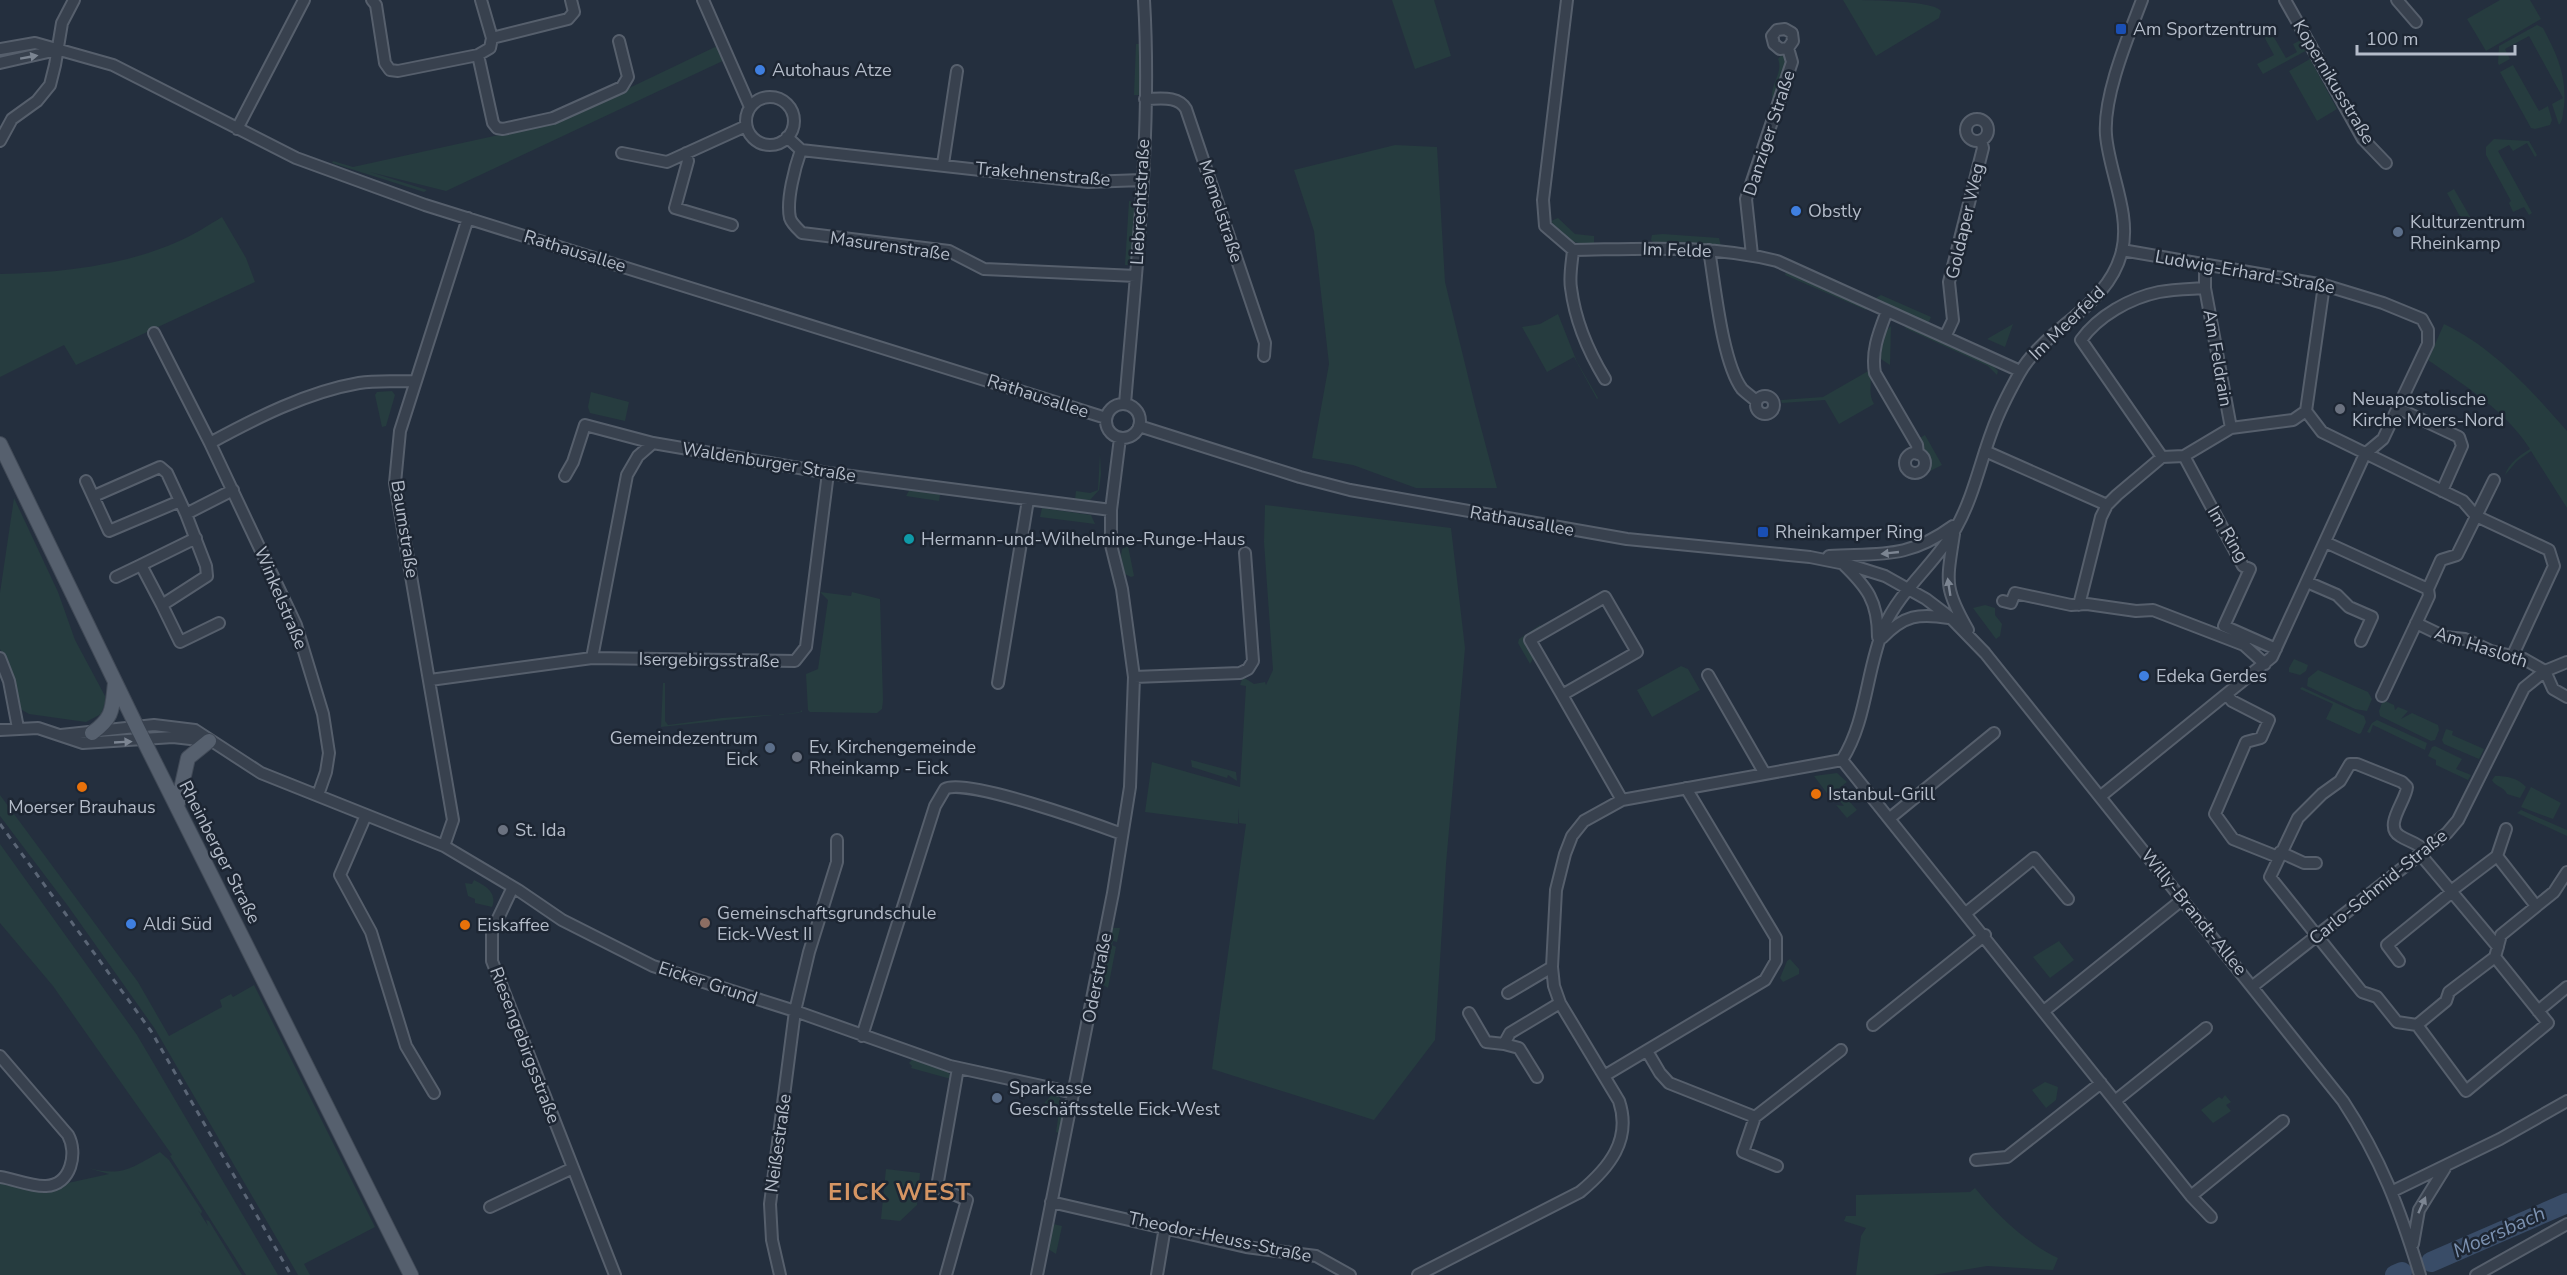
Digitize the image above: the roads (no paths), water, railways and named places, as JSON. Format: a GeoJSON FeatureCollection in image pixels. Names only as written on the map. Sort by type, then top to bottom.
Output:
{"type":"FeatureCollection","features":[{"type":"Feature","properties":{"kind":"main road","name":"Rheinberger Straße"},"geometry":{"type":"LineString","coordinates":[[0,444],[137,727],[411,1275]]}},
{"type":"Feature","properties":{"kind":"main road"},"geometry":{"type":"LineString","coordinates":[[92,733],[105,724],[111,715],[115,681]]}},
{"type":"Feature","properties":{"kind":"main road"},"geometry":{"type":"LineString","coordinates":[[177,807],[188,758],[209,741]]}},
{"type":"Feature","properties":{"kind":"street"},"geometry":{"type":"LineString","coordinates":[[0,141],[12,119],[44,95],[53,77],[62,23],[74,0]]}},
{"type":"Feature","properties":{"kind":"street"},"geometry":{"type":"LineString","coordinates":[[237,129],[304,0]]}},
{"type":"Feature","properties":{"kind":"street"},"geometry":{"type":"LineString","coordinates":[[372,0],[376,5],[385,63],[390,70],[399,71],[478,55],[490,48],[492,38],[481,0]]}},
{"type":"Feature","properties":{"kind":"street"},"geometry":{"type":"LineString","coordinates":[[492,38],[568,19],[574,12],[572,0]]}},
{"type":"Feature","properties":{"kind":"street"},"geometry":{"type":"LineString","coordinates":[[703,0],[750,107]]}},
{"type":"Feature","properties":{"kind":"street","name":"Liebrechtstraße"},"geometry":{"type":"LineString","coordinates":[[1125,404],[1142,180],[1147,53],[1144,0]]}},
{"type":"Feature","properties":{"kind":"street"},"geometry":{"type":"LineString","coordinates":[[1567,0],[1544,200],[1545,226],[1573,250],[1570,286],[1590,354],[1605,379]]}},
{"type":"Feature","properties":{"kind":"street","name":"Im Meerfeld"},"geometry":{"type":"LineString","coordinates":[[1910,589],[1960,520],[2004,401],[2020,371],[2038,348],[2100,294],[2115,270],[2122,250],[2121,216],[2107,143],[2106,121],[2117,71],[2142,0]]}},
{"type":"Feature","properties":{"kind":"street","name":"Kopernikusstraße"},"geometry":{"type":"LineString","coordinates":[[2284,0],[2363,139],[2386,163]]}},
{"type":"Feature","properties":{"kind":"street"},"geometry":{"type":"LineString","coordinates":[[2397,0],[2416,22]]}},
{"type":"Feature","properties":{"kind":"street"},"geometry":{"type":"LineString","coordinates":[[478,55],[494,123],[497,128],[503,129],[553,118],[622,87],[628,77],[618,41]]}},
{"type":"Feature","properties":{"kind":"street","name":"Rathausallee"},"geometry":{"type":"LineString","coordinates":[[0,49],[35,43],[113,65],[296,158],[425,205],[1106,418]]}},
{"type":"Feature","properties":{"kind":"street","name":"Danziger Straße"},"geometry":{"type":"LineString","coordinates":[[1752,255],[1746,199],[1789,76],[1792,62],[1788,48]]}},
{"type":"Feature","properties":{"kind":"street","name":"Rathausallee"},"geometry":{"type":"LineString","coordinates":[[0,63],[57,50]]}},
{"type":"Feature","properties":{"kind":"street"},"geometry":{"type":"LineString","coordinates":[[943,164],[957,71]]}},
{"type":"Feature","properties":{"kind":"street"},"geometry":{"type":"LineString","coordinates":[[762,98],[778,98],[785,102],[790,108],[794,123],[787,137],[772,145],[763,144],[749,134],[745,120],[750,107],[762,98]]}},
{"type":"Feature","properties":{"kind":"street","name":"Memelstraße"},"geometry":{"type":"LineString","coordinates":[[1145,99],[1174,100],[1183,103],[1186,109],[1265,342],[1264,356]]}},
{"type":"Feature","properties":{"kind":"street"},"geometry":{"type":"LineString","coordinates":[[622,153],[667,162],[746,126]]}},
{"type":"Feature","properties":{"kind":"street"},"geometry":{"type":"LineString","coordinates":[[787,137],[801,150]]}},
{"type":"Feature","properties":{"kind":"street","name":"Goldaper Weg"},"geometry":{"type":"LineString","coordinates":[[1945,337],[1953,320],[1949,282],[1983,148],[1981,140]]}},
{"type":"Feature","properties":{"kind":"street","name":"Trakehnenstraße"},"geometry":{"type":"LineString","coordinates":[[801,150],[943,164],[1088,182],[1142,180]]}},
{"type":"Feature","properties":{"kind":"street","name":"Masurenstraße"},"geometry":{"type":"LineString","coordinates":[[801,150],[794,170],[790,217],[802,233],[949,251],[984,269],[1136,276]]}},
{"type":"Feature","properties":{"kind":"street"},"geometry":{"type":"LineString","coordinates":[[686,153],[688,161],[675,208],[732,225]]}},
{"type":"Feature","properties":{"kind":"street","name":"Baumstraße"},"geometry":{"type":"LineString","coordinates":[[444,846],[453,820],[395,483],[400,431],[414,381],[468,218]]}},
{"type":"Feature","properties":{"kind":"street","name":"Im Felde"},"geometry":{"type":"LineString","coordinates":[[1573,250],[1644,248],[1709,250],[1752,255],[1776,261],[2020,371]]}},
{"type":"Feature","properties":{"kind":"street"},"geometry":{"type":"LineString","coordinates":[[1709,250],[1724,332],[1724,349],[1742,388],[1756,401]]}},
{"type":"Feature","properties":{"kind":"street","name":"Ludwig-Erhard-Straße"},"geometry":{"type":"LineString","coordinates":[[2122,250],[2324,285],[2383,303],[2422,319],[2428,330],[2427,344],[2397,408]]}},
{"type":"Feature","properties":{"kind":"street","name":"Am Feldrain"},"geometry":{"type":"LineString","coordinates":[[2205,266],[2205,288],[2231,428]]}},
{"type":"Feature","properties":{"kind":"street"},"geometry":{"type":"LineString","coordinates":[[2324,285],[2306,411],[2322,432],[2463,501],[2476,516],[2549,550],[2554,566],[2512,657]]}},
{"type":"Feature","properties":{"kind":"street","name":"Am Feldrain"},"geometry":{"type":"LineString","coordinates":[[2162,457],[2081,340],[2098,321],[2122,307],[2158,292],[2205,288]]}},
{"type":"Feature","properties":{"kind":"street"},"geometry":{"type":"LineString","coordinates":[[1887,311],[1877,338],[1873,361],[1875,373],[1917,445],[1918,454]]}},
{"type":"Feature","properties":{"kind":"street","name":"Winkelstraße"},"geometry":{"type":"LineString","coordinates":[[154,333],[233,490],[296,625],[323,714],[329,753],[326,772],[318,795]]}},
{"type":"Feature","properties":{"kind":"street"},"geometry":{"type":"LineString","coordinates":[[210,443],[254,419],[309,398],[360,383],[414,381]]}},
{"type":"Feature","properties":{"kind":"street"},"geometry":{"type":"LineString","coordinates":[[1125,404],[1136,410],[1139,426],[1134,434],[1120,438],[1109,431],[1106,418],[1113,407],[1125,404]]}},
{"type":"Feature","properties":{"kind":"street"},"geometry":{"type":"LineString","coordinates":[[2101,796],[2272,657],[2365,454],[2383,439],[2397,408],[2459,436],[2462,446],[2442,491]]}},
{"type":"Feature","properties":{"kind":"street"},"geometry":{"type":"LineString","coordinates":[[2079,605],[2101,517],[2107,505],[2162,457],[2184,456],[2231,428],[2293,420],[2306,411]]}},
{"type":"Feature","properties":{"kind":"street","name":"Waldenburger Straße"},"geometry":{"type":"LineString","coordinates":[[565,476],[573,462],[585,425],[652,443],[828,473],[1111,510]]}},
{"type":"Feature","properties":{"kind":"street","name":"Rathausallee"},"geometry":{"type":"LineString","coordinates":[[1139,426],[1300,477],[1350,490],[1627,539],[1810,557],[1842,563],[1885,576],[1910,589]]}},
{"type":"Feature","properties":{"kind":"street","name":"Oderstraße"},"geometry":{"type":"LineString","coordinates":[[1037,1275],[1113,892],[1130,787],[1134,677],[1122,589],[1112,545],[1111,510],[1120,438]]}},
{"type":"Feature","properties":{"kind":"street"},"geometry":{"type":"LineString","coordinates":[[592,658],[627,475],[638,456],[652,443]]}},
{"type":"Feature","properties":{"kind":"street"},"geometry":{"type":"LineString","coordinates":[[1985,451],[2107,505]]}},
{"type":"Feature","properties":{"kind":"street","name":"Im Ring"},"geometry":{"type":"LineString","coordinates":[[2184,456],[2243,566],[2250,569],[2224,626],[2276,650]]}},
{"type":"Feature","properties":{"kind":"street"},"geometry":{"type":"LineString","coordinates":[[94,496],[160,467],[167,473],[196,538],[207,576],[162,605]]}},
{"type":"Feature","properties":{"kind":"street","name":"Isergebirgsstraße"},"geometry":{"type":"LineString","coordinates":[[430,680],[592,658],[795,661],[806,647],[828,473]]}},
{"type":"Feature","properties":{"kind":"street"},"geometry":{"type":"LineString","coordinates":[[2382,696],[2429,596],[2428,589],[2441,560],[2457,555],[2494,480]]}},
{"type":"Feature","properties":{"kind":"street"},"geometry":{"type":"LineString","coordinates":[[86,481],[109,531],[180,501]]}},
{"type":"Feature","properties":{"kind":"street"},"geometry":{"type":"LineString","coordinates":[[186,514],[233,490]]}},
{"type":"Feature","properties":{"kind":"street"},"geometry":{"type":"LineString","coordinates":[[998,683],[1028,500]]}},
{"type":"Feature","properties":{"kind":"street"},"geometry":{"type":"LineString","coordinates":[[1810,557],[1904,552],[1932,540],[1960,520]]}},
{"type":"Feature","properties":{"kind":"street"},"geometry":{"type":"LineString","coordinates":[[1954,531],[1948,587],[1956,610],[1972,638]]}},
{"type":"Feature","properties":{"kind":"street"},"geometry":{"type":"LineString","coordinates":[[116,577],[196,538]]}},
{"type":"Feature","properties":{"kind":"street"},"geometry":{"type":"LineString","coordinates":[[2325,542],[2428,589]]}},
{"type":"Feature","properties":{"kind":"street"},"geometry":{"type":"LineString","coordinates":[[1134,677],[1240,674],[1248,669],[1252,661],[1245,553]]}},
{"type":"Feature","properties":{"kind":"street"},"geometry":{"type":"LineString","coordinates":[[1842,563],[1872,598],[1877,618],[1878,642]]}},
{"type":"Feature","properties":{"kind":"street"},"geometry":{"type":"LineString","coordinates":[[141,565],[180,642],[219,623]]}},
{"type":"Feature","properties":{"kind":"street"},"geometry":{"type":"LineString","coordinates":[[2307,582],[2337,595],[2349,607],[2372,617],[2361,641]]}},
{"type":"Feature","properties":{"kind":"street"},"geometry":{"type":"LineString","coordinates":[[1418,1275],[1580,1192],[1600,1176],[1611,1161],[1621,1137],[1624,1116],[1619,1101],[1560,1003],[1554,986],[1552,967],[1556,890],[1569,845],[1584,821],[1622,800],[1842,760],[1852,746],[1878,642],[1889,616],[1910,589]]}},
{"type":"Feature","properties":{"kind":"street","name":"Willy-Brandt-Allee"},"geometry":{"type":"LineString","coordinates":[[1910,589],[1951,618],[1972,638],[2101,796],[2343,1101],[2367,1140],[2393,1191],[2420,1275]]}},
{"type":"Feature","properties":{"kind":"street"},"geometry":{"type":"LineString","coordinates":[[2003,601],[2011,603],[2015,593],[2079,605],[2136,611],[2153,610],[2244,645],[2265,664]]}},
{"type":"Feature","properties":{"kind":"street"},"geometry":{"type":"LineString","coordinates":[[1562,695],[1637,652],[1605,597],[1530,640],[1622,800]]}},
{"type":"Feature","properties":{"kind":"street"},"geometry":{"type":"LineString","coordinates":[[1878,642],[1895,626],[1916,615],[1951,618]]}},
{"type":"Feature","properties":{"kind":"street","name":"Am Hasloth"},"geometry":{"type":"LineString","coordinates":[[2416,623],[2445,637],[2465,639],[2491,651],[2524,658],[2545,671]]}},
{"type":"Feature","properties":{"kind":"street"},"geometry":{"type":"LineString","coordinates":[[0,658],[9,681],[18,728]]}},
{"type":"Feature","properties":{"kind":"street","name":"Carlo-Schmid-Straße"},"geometry":{"type":"LineString","coordinates":[[2253,986],[2447,834],[2458,820],[2524,688],[2545,671],[2567,662]]}},
{"type":"Feature","properties":{"kind":"street"},"geometry":{"type":"LineString","coordinates":[[2545,671],[2553,689],[2567,697]]}},
{"type":"Feature","properties":{"kind":"street"},"geometry":{"type":"LineString","coordinates":[[1708,675],[1765,774]]}},
{"type":"Feature","properties":{"kind":"street"},"geometry":{"type":"LineString","coordinates":[[2227,695],[2232,701],[2270,720],[2261,738],[2246,742],[2215,814],[2234,839],[2304,863],[2316,863]]}},
{"type":"Feature","properties":{"kind":"street","name":"Eicker Grund"},"geometry":{"type":"LineString","coordinates":[[61,735],[168,725],[195,730],[261,773],[444,846],[513,887],[562,920],[653,966],[795,1011],[958,1068],[1074,1093]]}},
{"type":"Feature","properties":{"kind":"street","name":"Eicker Grund"},"geometry":{"type":"LineString","coordinates":[[0,730],[38,728],[83,743],[173,737],[209,741]]}},
{"type":"Feature","properties":{"kind":"street"},"geometry":{"type":"LineString","coordinates":[[1890,818],[1994,733]]}},
{"type":"Feature","properties":{"kind":"street"},"geometry":{"type":"LineString","coordinates":[[1842,760],[2191,1196],[2211,1217]]}},
{"type":"Feature","properties":{"kind":"street"},"geometry":{"type":"LineString","coordinates":[[2350,764],[2357,764],[2402,782],[2407,787],[2407,795],[2393,824],[2394,831],[2399,836],[2417,842],[2423,853],[2548,1023],[2466,1091],[2417,1025],[2397,1022],[2377,997],[2362,992],[2270,877],[2298,818],[2322,794],[2340,781],[2350,764]]}},
{"type":"Feature","properties":{"kind":"street"},"geometry":{"type":"LineString","coordinates":[[862,1036],[935,806],[943,791],[949,787],[961,786],[1036,805],[1122,834]]}},
{"type":"Feature","properties":{"kind":"street"},"geometry":{"type":"LineString","coordinates":[[1604,1076],[1765,980],[1776,962],[1776,938],[1686,788]]}},
{"type":"Feature","properties":{"kind":"street"},"geometry":{"type":"LineString","coordinates":[[366,814],[340,875],[371,932],[406,1046],[434,1093]]}},
{"type":"Feature","properties":{"kind":"street"},"geometry":{"type":"LineString","coordinates":[[2399,961],[2387,945],[2497,856],[2506,829]]}},
{"type":"Feature","properties":{"kind":"street","name":"Neißestraße"},"geometry":{"type":"LineString","coordinates":[[780,1275],[772,1240],[770,1204],[795,1011],[809,952],[837,862],[837,840]]}},
{"type":"Feature","properties":{"kind":"street"},"geometry":{"type":"LineString","coordinates":[[2497,856],[2536,906]]}},
{"type":"Feature","properties":{"kind":"street"},"geometry":{"type":"LineString","coordinates":[[1966,913],[2034,858],[2068,899]]}},
{"type":"Feature","properties":{"kind":"street"},"geometry":{"type":"LineString","coordinates":[[2417,1025],[2446,1001],[2449,992],[2497,952],[2501,935],[2554,892],[2567,872]]}},
{"type":"Feature","properties":{"kind":"street","name":"Riesengebirgsstraße"},"geometry":{"type":"LineString","coordinates":[[513,887],[492,932],[492,961],[615,1275]]}},
{"type":"Feature","properties":{"kind":"street"},"geometry":{"type":"LineString","coordinates":[[2044,1011],[2183,899]]}},
{"type":"Feature","properties":{"kind":"street"},"geometry":{"type":"LineString","coordinates":[[1873,1025],[1984,935]]}},
{"type":"Feature","properties":{"kind":"street"},"geometry":{"type":"LineString","coordinates":[[1508,993],[1552,967]]}},
{"type":"Feature","properties":{"kind":"street"},"geometry":{"type":"LineString","coordinates":[[2538,1011],[2567,987]]}},
{"type":"Feature","properties":{"kind":"street"},"geometry":{"type":"LineString","coordinates":[[1504,1044],[1510,1033],[1560,1003]]}},
{"type":"Feature","properties":{"kind":"street"},"geometry":{"type":"LineString","coordinates":[[1469,1013],[1486,1042],[1519,1048],[1537,1077]]}},
{"type":"Feature","properties":{"kind":"street"},"geometry":{"type":"LineString","coordinates":[[2115,1101],[2206,1028]]}},
{"type":"Feature","properties":{"kind":"street"},"geometry":{"type":"LineString","coordinates":[[1777,1166],[1743,1152],[1755,1117],[1841,1050]]}},
{"type":"Feature","properties":{"kind":"street"},"geometry":{"type":"LineString","coordinates":[[1647,1051],[1669,1083],[1755,1117]]}},
{"type":"Feature","properties":{"kind":"street"},"geometry":{"type":"LineString","coordinates":[[0,1056],[74,1145],[72,1163],[65,1176],[56,1184],[46,1186],[0,1176]]}},
{"type":"Feature","properties":{"kind":"street"},"geometry":{"type":"LineString","coordinates":[[946,1275],[967,1200],[937,1187],[958,1068]]}},
{"type":"Feature","properties":{"kind":"street"},"geometry":{"type":"LineString","coordinates":[[1976,1160],[2007,1158],[2101,1083]]}},
{"type":"Feature","properties":{"kind":"street"},"geometry":{"type":"LineString","coordinates":[[2393,1191],[2530,1123],[2567,1101]]}},
{"type":"Feature","properties":{"kind":"street"},"geometry":{"type":"LineString","coordinates":[[2191,1196],[2283,1121]]}},
{"type":"Feature","properties":{"kind":"street"},"geometry":{"type":"LineString","coordinates":[[2412,1250],[2419,1210],[2446,1166]]}},
{"type":"Feature","properties":{"kind":"street"},"geometry":{"type":"LineString","coordinates":[[490,1207],[573,1168]]}},
{"type":"Feature","properties":{"kind":"street","name":"Theodor-Heuss-Straße"},"geometry":{"type":"LineString","coordinates":[[1051,1202],[1246,1247],[1316,1256],[1350,1275]]}},
{"type":"Feature","properties":{"kind":"street"},"geometry":{"type":"LineString","coordinates":[[2476,1275],[2567,1224]]}},
{"type":"Feature","properties":{"kind":"street"},"geometry":{"type":"LineString","coordinates":[[1157,1275],[1165,1227]]}},
{"type":"Feature","properties":{"kind":"waterway","name":"Moersbach"},"geometry":{"type":"LineString","coordinates":[[2431,1262],[2567,1203]]}},
{"type":"Feature","properties":{"kind":"waterway","name":"Moersbach"},"geometry":{"type":"LineString","coordinates":[[2395,1275],[2402,1272]]}},
{"type":"Feature","properties":{"kind":"railway"},"geometry":{"type":"LineString","coordinates":[[0,824],[151,1031],[291,1275]]}},
{"type":"Feature","properties":{"kind":"place","name":"Am Sportzentrum"},"geometry":{"type":"Point","coordinates":[2121,29]}},
{"type":"Feature","properties":{"kind":"place","name":"Autohaus Atze"},"geometry":{"type":"Point","coordinates":[760,70]}},
{"type":"Feature","properties":{"kind":"place","name":"Obstly"},"geometry":{"type":"Point","coordinates":[1796,211]}},
{"type":"Feature","properties":{"kind":"place","name":"Kulturzentrum Rheinkamp"},"geometry":{"type":"Point","coordinates":[2398,232]}},
{"type":"Feature","properties":{"kind":"place","name":"Neuapostolische Kirche Moers-Nord"},"geometry":{"type":"Point","coordinates":[2340,409]}},
{"type":"Feature","properties":{"kind":"place","name":"Rheinkamper Ring"},"geometry":{"type":"Point","coordinates":[1763,532]}},
{"type":"Feature","properties":{"kind":"place","name":"Hermann-und-Wilhelmine-Runge-Haus"},"geometry":{"type":"Point","coordinates":[909,539]}},
{"type":"Feature","properties":{"kind":"place","name":"Edeka Gerdes"},"geometry":{"type":"Point","coordinates":[2144,676]}},
{"type":"Feature","properties":{"kind":"place","name":"Gemeindezentrum Eick"},"geometry":{"type":"Point","coordinates":[770,748]}},
{"type":"Feature","properties":{"kind":"place","name":"Ev. Kirchengemeinde Rheinkamp - Eick"},"geometry":{"type":"Point","coordinates":[797,757]}},
{"type":"Feature","properties":{"kind":"place","name":"Moerser Brauhaus"},"geometry":{"type":"Point","coordinates":[82,787]}},
{"type":"Feature","properties":{"kind":"place","name":"Istanbul-Grill"},"geometry":{"type":"Point","coordinates":[1816,794]}},
{"type":"Feature","properties":{"kind":"place","name":"St. Ida"},"geometry":{"type":"Point","coordinates":[503,830]}},
{"type":"Feature","properties":{"kind":"place","name":"Gemeinschaftsgrundschule Eick-West II"},"geometry":{"type":"Point","coordinates":[705,923]}},
{"type":"Feature","properties":{"kind":"place","name":"Aldi Süd"},"geometry":{"type":"Point","coordinates":[131,924]}},
{"type":"Feature","properties":{"kind":"place","name":"Eiskaffee"},"geometry":{"type":"Point","coordinates":[465,925]}},
{"type":"Feature","properties":{"kind":"place","name":"Sparkasse Geschäftsstelle Eick-West"},"geometry":{"type":"Point","coordinates":[997,1098]}},
{"type":"Feature","properties":{"kind":"district","name":"EICK WEST"},"geometry":{"type":"Point","coordinates":[900,1192]}}]}
